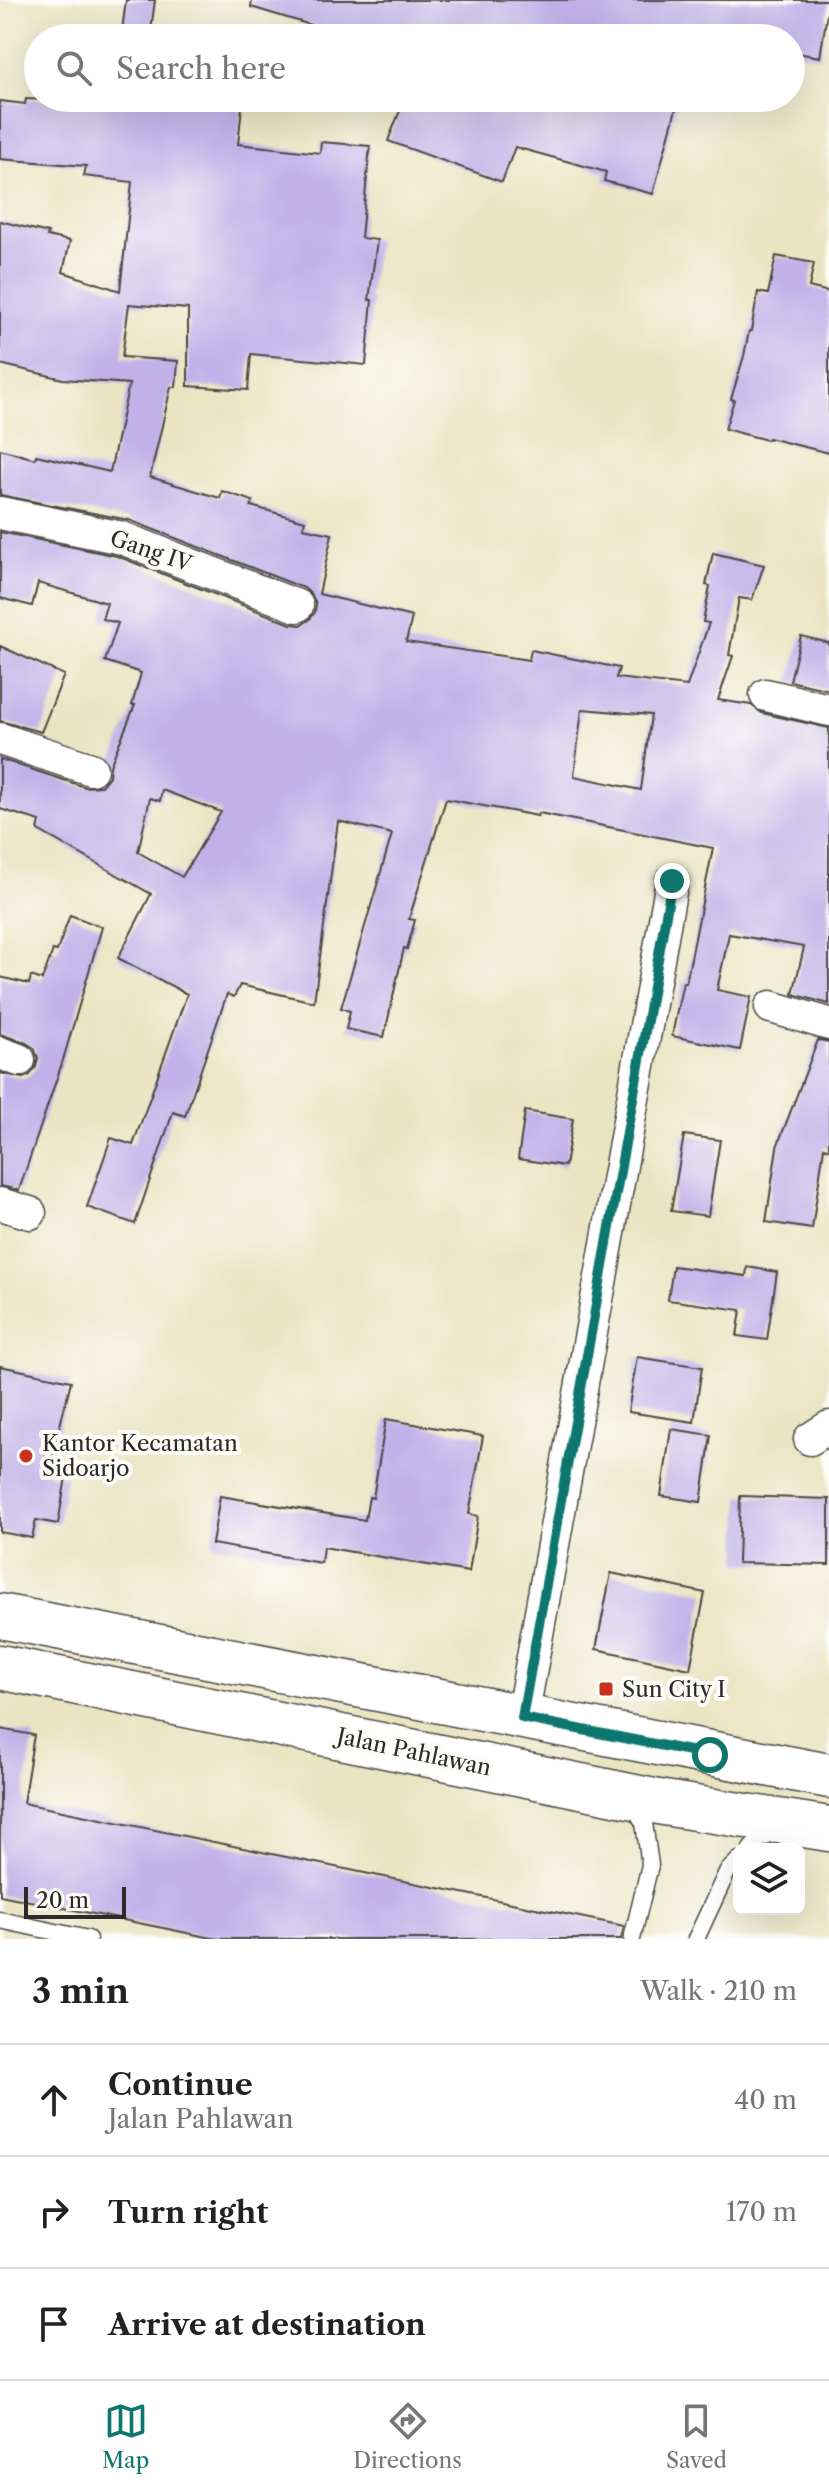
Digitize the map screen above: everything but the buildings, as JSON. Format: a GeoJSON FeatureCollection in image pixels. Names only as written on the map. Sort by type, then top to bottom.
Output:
{"type":"FeatureCollection","features":[{"type":"Feature","properties":{"kind":"main road"},"geometry":{"type":"LineString","coordinates":[[0,1616],[829,1776]]}},
{"type":"Feature","properties":{"kind":"main road","name":"Jalan Pahlawan"},"geometry":{"type":"LineString","coordinates":[[0,1667],[646,1800],[745,1831],[815,1826]]}},
{"type":"Feature","properties":{"kind":"main road"},"geometry":{"type":"LineString","coordinates":[[646,1800],[677,1748]]}},
{"type":"Feature","properties":{"kind":"main road"},"geometry":{"type":"LineString","coordinates":[[745,1831],[750,1762]]}},
{"type":"Feature","properties":{"kind":"street","name":"Gang IV"},"geometry":{"type":"LineString","coordinates":[[0,513],[122,538],[297,606]]}},
{"type":"Feature","properties":{"kind":"street"},"geometry":{"type":"LineString","coordinates":[[766,695],[829,710]]}},
{"type":"Feature","properties":{"kind":"street"},"geometry":{"type":"LineString","coordinates":[[0,739],[91,769]]}},
{"type":"Feature","properties":{"kind":"street"},"geometry":{"type":"LineString","coordinates":[[522,1718],[672,881]]}},
{"type":"Feature","properties":{"kind":"street"},"geometry":{"type":"LineString","coordinates":[[771,1007],[829,1024]]}},
{"type":"Feature","properties":{"kind":"lane"},"geometry":{"type":"LineString","coordinates":[[632,1939],[650,1865],[644,1823],[646,1800]]}},
{"type":"Feature","properties":{"kind":"lane"},"geometry":{"type":"LineString","coordinates":[[696,1939],[727,1872],[733,1866]]}},
{"type":"Feature","properties":{"kind":"lane"},"geometry":{"type":"LineString","coordinates":[[0,1920],[88,1939]]}},
{"type":"Feature","properties":{"kind":"place","name":"Kantor Kecamatan Sidoarjo"},"geometry":{"type":"Point","coordinates":[26,1456]}},
{"type":"Feature","properties":{"kind":"place","name":"Sun City I"},"geometry":{"type":"Point","coordinates":[606,1689]}},
{"type":"Feature","properties":{"kind":"route"},"geometry":{"type":"LineString","coordinates":[[672,881],[522,1718],[710,1755]]}}]}
